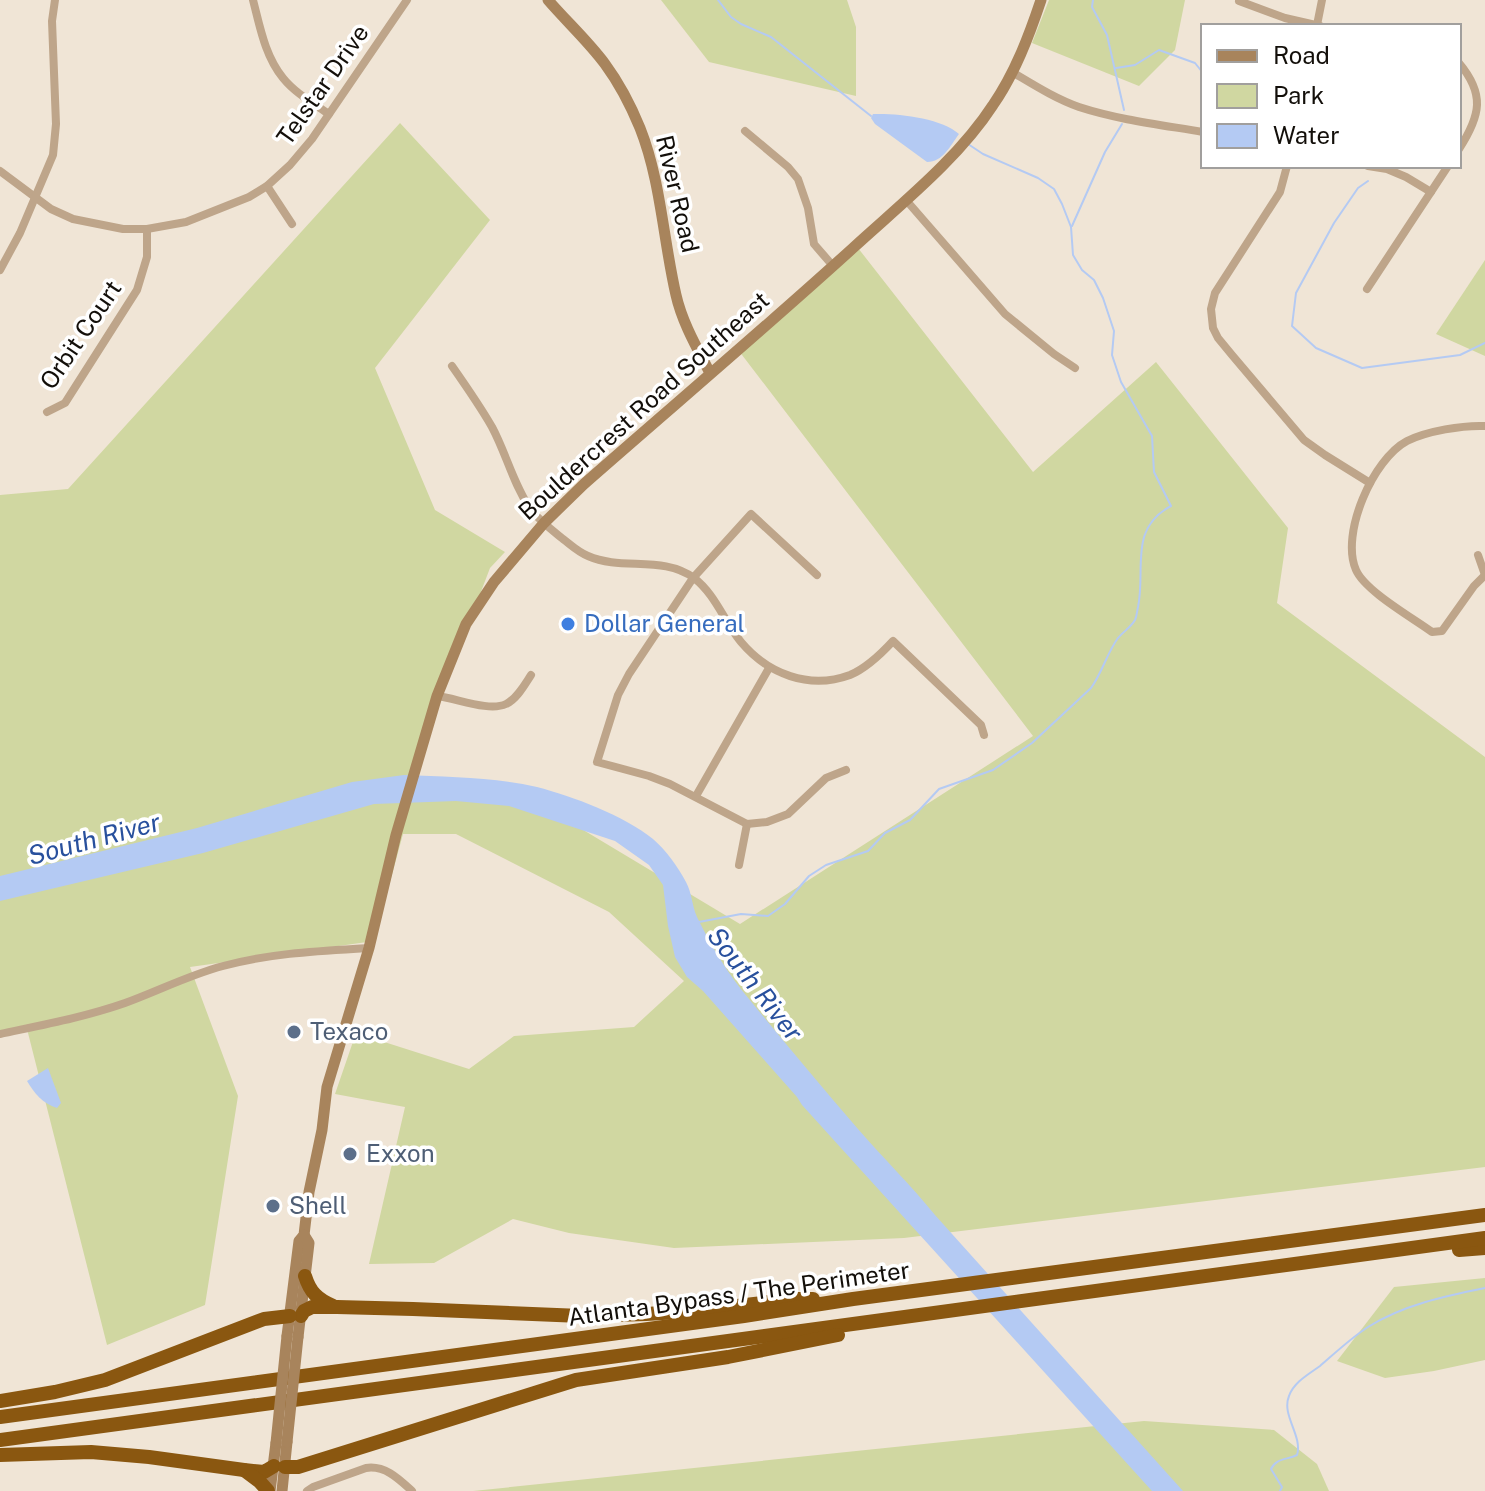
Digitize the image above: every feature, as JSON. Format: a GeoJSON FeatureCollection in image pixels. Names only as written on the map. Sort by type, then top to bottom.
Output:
{"type":"FeatureCollection","features":[{"type":"Feature","properties":{"kind":"highway","name":"Atlanta Bypass / The Perimeter"},"geometry":{"type":"LineString","coordinates":[[0,1417],[1482,1215]]}},
{"type":"Feature","properties":{"kind":"highway","name":"Atlanta Bypass / The Perimeter"},"geometry":{"type":"LineString","coordinates":[[0,1440],[1485,1238]]}},
{"type":"Feature","properties":{"kind":"highway"},"geometry":{"type":"LineString","coordinates":[[1367,1254],[1485,1248]]}},
{"type":"Feature","properties":{"kind":"highway"},"geometry":{"type":"LineString","coordinates":[[305,1276],[310,1291],[322,1301],[337,1307]]}},
{"type":"Feature","properties":{"kind":"highway"},"geometry":{"type":"LineString","coordinates":[[0,1401],[105,1380],[264,1319],[295,1316],[312,1307],[581,1316],[673,1313],[795,1299],[853,1299]]}},
{"type":"Feature","properties":{"kind":"highway"},"geometry":{"type":"LineString","coordinates":[[0,1455],[118,1453],[264,1472],[280,1467],[298,1467],[576,1380],[728,1357],[968,1309]]}},
{"type":"Feature","properties":{"kind":"highway"},"geometry":{"type":"LineString","coordinates":[[244,1470],[269,1491]]}},
{"type":"Feature","properties":{"kind":"street"},"geometry":{"type":"LineString","coordinates":[[0,270],[20,233],[53,155],[56,124],[52,21],[55,0]]}},
{"type":"Feature","properties":{"kind":"street"},"geometry":{"type":"LineString","coordinates":[[253,0],[272,62],[284,80],[329,114]]}},
{"type":"Feature","properties":{"kind":"street","name":"Telstar Drive"},"geometry":{"type":"LineString","coordinates":[[0,171],[51,209],[73,219],[123,229],[147,229],[186,222],[249,197],[267,186],[290,165],[312,139],[407,0]]}},
{"type":"Feature","properties":{"kind":"street","name":"River Road"},"geometry":{"type":"LineString","coordinates":[[548,0],[605,64],[640,128],[660,199],[676,297],[710,373]]}},
{"type":"Feature","properties":{"kind":"street","name":"Bouldercrest Road Southeast"},"geometry":{"type":"LineString","coordinates":[[282,1491],[281,1443],[295,1316],[299,1241],[304,1235],[327,1087],[369,948],[396,835],[437,696],[466,624],[494,582],[544,523],[584,484],[833,266],[966,140],[993,106],[1012,72],[1041,0]]}},
{"type":"Feature","properties":{"kind":"street"},"geometry":{"type":"LineString","coordinates":[[1318,24],[1322,0]]}},
{"type":"Feature","properties":{"kind":"street"},"geometry":{"type":"LineString","coordinates":[[1239,1],[1310,24]]}},
{"type":"Feature","properties":{"kind":"street"},"geometry":{"type":"LineString","coordinates":[[1461,65],[1476,80],[1479,113],[1461,146]]}},
{"type":"Feature","properties":{"kind":"street"},"geometry":{"type":"LineString","coordinates":[[1012,72],[1082,108],[1201,132]]}},
{"type":"Feature","properties":{"kind":"street"},"geometry":{"type":"LineString","coordinates":[[1476,80],[1485,76]]}},
{"type":"Feature","properties":{"kind":"street"},"geometry":{"type":"LineString","coordinates":[[745,131],[798,179],[808,208],[814,244],[833,266]]}},
{"type":"Feature","properties":{"kind":"street"},"geometry":{"type":"LineString","coordinates":[[1286,168],[1280,192],[1215,293],[1211,309],[1213,328],[1218,338],[1304,440],[1370,483]]}},
{"type":"Feature","properties":{"kind":"street"},"geometry":{"type":"LineString","coordinates":[[1381,168],[1406,177],[1431,192]]}},
{"type":"Feature","properties":{"kind":"street"},"geometry":{"type":"LineString","coordinates":[[1367,289],[1447,168]]}},
{"type":"Feature","properties":{"kind":"street"},"geometry":{"type":"LineString","coordinates":[[267,186],[292,224]]}},
{"type":"Feature","properties":{"kind":"street"},"geometry":{"type":"LineString","coordinates":[[906,200],[1005,314],[1075,368]]}},
{"type":"Feature","properties":{"kind":"street","name":"Orbit Court"},"geometry":{"type":"LineString","coordinates":[[47,412],[65,403],[137,290],[147,257],[147,229]]}},
{"type":"Feature","properties":{"kind":"street"},"geometry":{"type":"LineString","coordinates":[[452,366],[492,428],[531,509],[580,552],[614,563],[679,569],[707,590],[738,638],[756,658],[769,668],[800,678],[835,679],[852,674],[865,667],[893,641],[981,725],[984,735]]}},
{"type":"Feature","properties":{"kind":"street"},"geometry":{"type":"LineString","coordinates":[[1478,555],[1485,575],[1438,636],[1375,591],[1357,572],[1350,547],[1362,499],[1390,455],[1405,442],[1465,425],[1485,426]]}},
{"type":"Feature","properties":{"kind":"street"},"geometry":{"type":"LineString","coordinates":[[817,575],[751,514],[693,578],[629,674],[618,695],[597,762],[649,776],[696,796],[747,824],[767,822],[788,814],[826,778],[846,770]]}},
{"type":"Feature","properties":{"kind":"street"},"geometry":{"type":"LineString","coordinates":[[696,796],[769,668]]}},
{"type":"Feature","properties":{"kind":"street"},"geometry":{"type":"LineString","coordinates":[[437,696],[488,706],[506,704],[531,675]]}},
{"type":"Feature","properties":{"kind":"street"},"geometry":{"type":"LineString","coordinates":[[739,865],[747,824]]}},
{"type":"Feature","properties":{"kind":"street"},"geometry":{"type":"LineString","coordinates":[[0,1034],[125,1003],[195,974],[226,965],[280,954],[369,948]]}},
{"type":"Feature","properties":{"kind":"street","name":"Bouldercrest Road Southeast"},"geometry":{"type":"LineString","coordinates":[[295,1316],[309,1243],[304,1235]]}},
{"type":"Feature","properties":{"kind":"street","name":"Bouldercrest Road Southeast"},"geometry":{"type":"LineString","coordinates":[[269,1491],[280,1467]]}},
{"type":"Feature","properties":{"kind":"street"},"geometry":{"type":"LineString","coordinates":[[307,1491],[375,1467],[395,1477],[412,1491]]}},
{"type":"Feature","properties":{"kind":"green space"},"geometry":{"type":"Polygon","coordinates":[[[661,0],[847,0],[856,27],[856,96],[709,62],[661,0]]]}},
{"type":"Feature","properties":{"kind":"green space"},"geometry":{"type":"Polygon","coordinates":[[[1049,0],[1185,0],[1175,50],[1139,86],[1032,43],[1049,0]]]}},
{"type":"Feature","properties":{"kind":"green space"},"geometry":{"type":"Polygon","coordinates":[[[400,123],[490,220],[375,368],[435,510],[505,552],[490,568],[411,775],[515,789],[740,924],[1033,736],[739,351],[858,248],[1033,472],[1156,362],[1288,528],[1277,603],[1485,757],[1485,1167],[904,1238],[674,1248],[569,1233],[513,1219],[434,1263],[369,1264],[405,1107],[335,1094],[356,1033],[469,1069],[514,1036],[634,1027],[684,981],[609,912],[456,834],[403,834],[374,941],[190,967],[238,1096],[205,1305],[107,1345],[27,1029],[0,1036],[0,495],[68,489],[400,123]]]}},
{"type":"Feature","properties":{"kind":"green space"},"geometry":{"type":"Polygon","coordinates":[[[1485,260],[1485,356],[1436,334],[1485,260]]]}},
{"type":"Feature","properties":{"kind":"green space"},"geometry":{"type":"Polygon","coordinates":[[[1485,1278],[1485,1360],[1385,1378],[1337,1361],[1394,1287],[1485,1278]]]}},
{"type":"Feature","properties":{"kind":"green space"},"geometry":{"type":"Polygon","coordinates":[[[1144,1421],[1274,1430],[1317,1464],[1329,1491],[473,1491],[1144,1421]]]}},
{"type":"Feature","properties":{"kind":"water"},"geometry":{"type":"Polygon","coordinates":[[[873,114],[931,120],[959,134],[942,156],[927,162],[875,124],[871,118],[873,114]]]}},
{"type":"Feature","properties":{"kind":"water","name":"South River"},"geometry":{"type":"Polygon","coordinates":[[[404,775],[488,779],[537,787],[582,801],[613,815],[658,843],[683,876],[708,939],[749,999],[868,1140],[1183,1491],[1152,1491],[802,1105],[703,991],[687,977],[675,957],[663,885],[649,865],[615,841],[509,806],[456,801],[374,804],[203,853],[0,901],[0,876],[197,828],[352,782],[404,775]]]}},
{"type":"Feature","properties":{"kind":"water"},"geometry":{"type":"Polygon","coordinates":[[[48,1068],[61,1103],[57,1108],[39,1098],[27,1081],[48,1068]]]}},
{"type":"Feature","properties":{"kind":"waterway"},"geometry":{"type":"LineString","coordinates":[[718,0],[731,17],[771,37],[871,116]]}},
{"type":"Feature","properties":{"kind":"waterway"},"geometry":{"type":"LineString","coordinates":[[1093,0],[1092,7],[1107,35],[1124,110]]}},
{"type":"Feature","properties":{"kind":"waterway"},"geometry":{"type":"LineString","coordinates":[[1116,68],[1135,65],[1159,50],[1195,63],[1201,70]]}},
{"type":"Feature","properties":{"kind":"waterway"},"geometry":{"type":"LineString","coordinates":[[1072,226],[1105,152],[1122,124]]}},
{"type":"Feature","properties":{"kind":"waterway"},"geometry":{"type":"LineString","coordinates":[[699,922],[741,914],[768,916],[785,904],[809,876],[826,865],[868,851],[885,833],[910,820],[939,789],[993,770],[1032,743],[1091,688],[1114,644],[1136,618],[1144,538],[1158,515],[1171,506],[1154,472],[1152,436],[1121,382],[1112,355],[1114,331],[1103,298],[1094,280],[1082,270],[1073,255],[1071,227],[1054,189],[968,144]]}},
{"type":"Feature","properties":{"kind":"waterway"},"geometry":{"type":"LineString","coordinates":[[1368,181],[1358,188],[1334,223],[1296,293],[1292,326],[1316,348],[1362,368],[1460,355],[1485,343]]}},
{"type":"Feature","properties":{"kind":"waterway"},"geometry":{"type":"LineString","coordinates":[[1280,1491],[1282,1487],[1271,1469],[1279,1461],[1297,1455],[1297,1440],[1287,1403],[1298,1382],[1381,1319],[1425,1302],[1485,1288]]}},
{"type":"Feature","properties":{"kind":"place","name":"Dollar General"},"geometry":{"type":"Point","coordinates":[568,624]}},
{"type":"Feature","properties":{"kind":"place","name":"Texaco"},"geometry":{"type":"Point","coordinates":[294,1032]}},
{"type":"Feature","properties":{"kind":"place","name":"Exxon"},"geometry":{"type":"Point","coordinates":[350,1154]}},
{"type":"Feature","properties":{"kind":"place","name":"Shell"},"geometry":{"type":"Point","coordinates":[273,1206]}}]}
